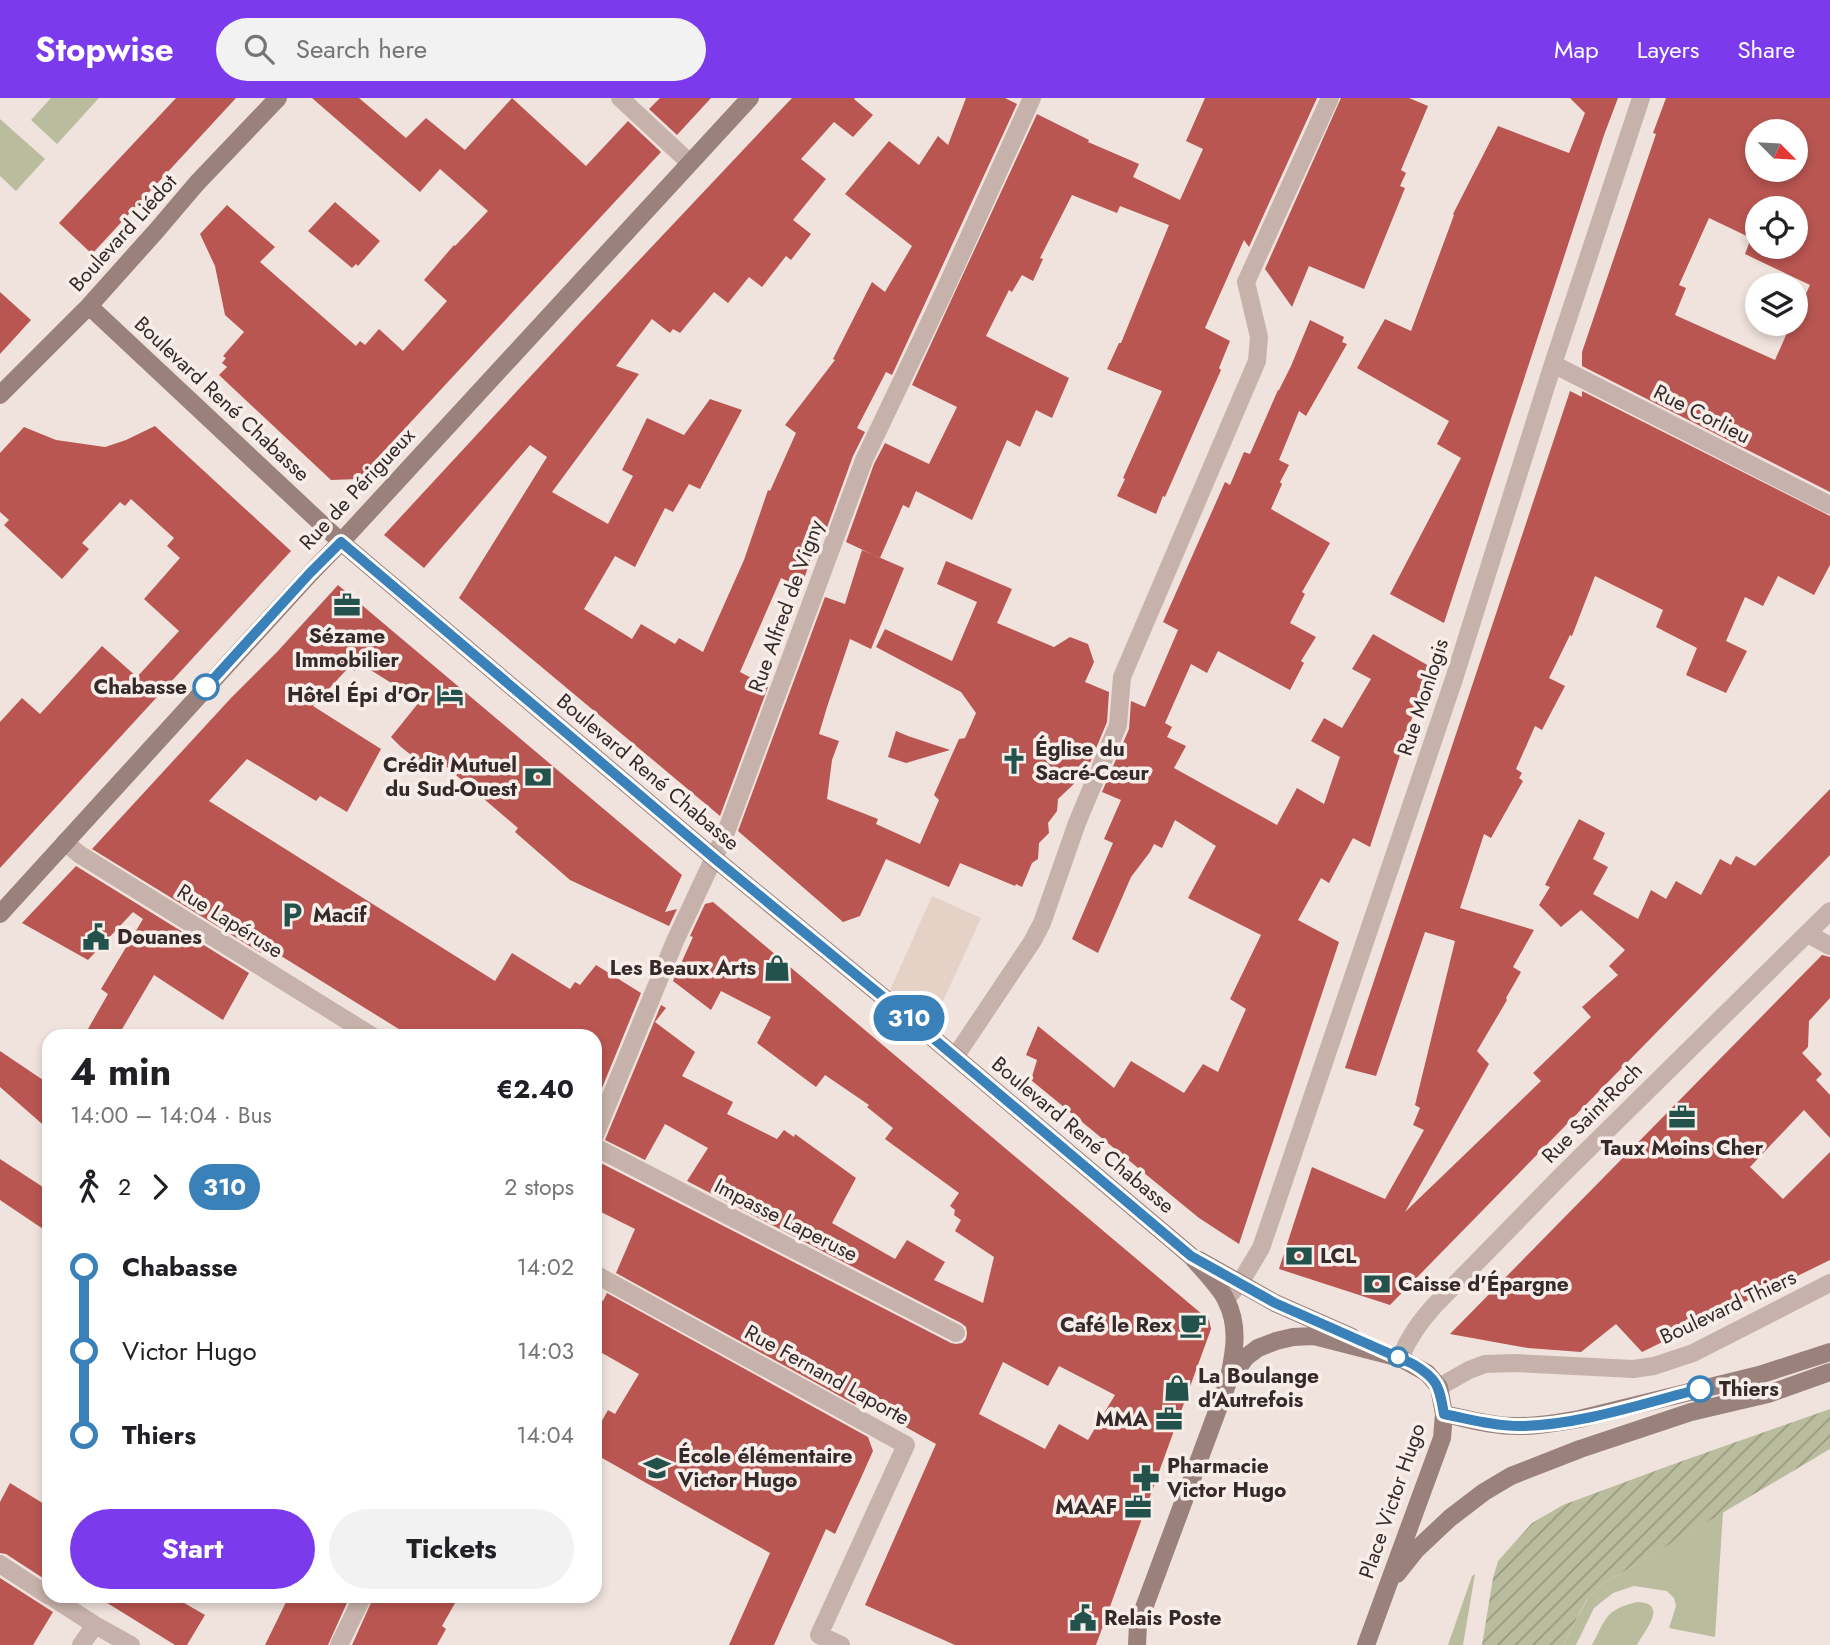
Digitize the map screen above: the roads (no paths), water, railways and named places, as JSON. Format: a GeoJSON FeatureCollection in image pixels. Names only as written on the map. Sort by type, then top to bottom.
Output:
{"type":"FeatureCollection","features":[{"type":"Feature","properties":{"kind":"main road","name":"Boulevard Liédot"},"geometry":{"type":"LineString","coordinates":[[0,395],[89,306],[197,183],[278,98]]}},
{"type":"Feature","properties":{"kind":"main road","name":"Rue de Périgueux"},"geometry":{"type":"LineString","coordinates":[[0,914],[310,573],[750,98]]}},
{"type":"Feature","properties":{"kind":"main road","name":"Boulevard René Chabasse"},"geometry":{"type":"LineString","coordinates":[[89,306],[341,542],[1191,1256],[1226,1299],[1233,1319],[1236,1347],[1228,1382]]}},
{"type":"Feature","properties":{"kind":"main road","name":"Boulevard René Chabasse"},"geometry":{"type":"LineString","coordinates":[[1191,1256],[1275,1303],[1400,1358]]}},
{"type":"Feature","properties":{"kind":"main road"},"geometry":{"type":"LineString","coordinates":[[1130,1645],[1228,1382],[1246,1357],[1258,1348],[1276,1341],[1314,1336],[1400,1358],[1427,1373],[1439,1387]]}},
{"type":"Feature","properties":{"kind":"main road"},"geometry":{"type":"LineString","coordinates":[[1444,1414],[1494,1424],[1550,1424],[1759,1375],[1830,1352]]}},
{"type":"Feature","properties":{"kind":"main road"},"geometry":{"type":"LineString","coordinates":[[1388,1585],[1416,1550],[1450,1518],[1511,1476],[1580,1449],[1691,1412],[1768,1394],[1830,1372]]}},
{"type":"Feature","properties":{"kind":"main road","name":"Place Victor Hugo"},"geometry":{"type":"LineString","coordinates":[[1366,1645],[1442,1438],[1444,1414],[1439,1387]]}},
{"type":"Feature","properties":{"kind":"main road"},"geometry":{"type":"LineString","coordinates":[[1137,1645],[1138,1624]]}},
{"type":"Feature","properties":{"kind":"street"},"geometry":{"type":"LineString","coordinates":[[620,98],[690,163]]}},
{"type":"Feature","properties":{"kind":"street","name":"Rue Alfred de Vigny"},"geometry":{"type":"LineString","coordinates":[[602,1118],[675,941],[726,832],[864,460],[1032,98]]}},
{"type":"Feature","properties":{"kind":"street"},"geometry":{"type":"LineString","coordinates":[[955,1057],[1042,923],[1077,822],[1118,725],[1122,677],[1257,361],[1259,337],[1246,282],[1330,98]]}},
{"type":"Feature","properties":{"kind":"street","name":"Rue Monlogis"},"geometry":{"type":"LineString","coordinates":[[1226,1299],[1240,1283],[1261,1248],[1277,1203],[1454,680],[1553,364],[1641,98]]}},
{"type":"Feature","properties":{"kind":"street","name":"Rue Corlieu"},"geometry":{"type":"LineString","coordinates":[[1553,364],[1830,505]]}},
{"type":"Feature","properties":{"kind":"street","name":"Rue Lapéruse"},"geometry":{"type":"LineString","coordinates":[[65,842],[79,854],[361,1029]]}},
{"type":"Feature","properties":{"kind":"street","name":"Rue Saint-Roch"},"geometry":{"type":"LineString","coordinates":[[1400,1358],[1418,1324],[1442,1298],[1572,1165],[1830,911]]}},
{"type":"Feature","properties":{"kind":"street"},"geometry":{"type":"LineString","coordinates":[[1808,934],[1830,946]]}},
{"type":"Feature","properties":{"kind":"street","name":"Impasse Laperuse"},"geometry":{"type":"LineString","coordinates":[[602,1151],[956,1333]]}},
{"type":"Feature","properties":{"kind":"street","name":"Rue Fernand Laporte"},"geometry":{"type":"LineString","coordinates":[[602,1278],[906,1445],[816,1640],[841,1645]]}},
{"type":"Feature","properties":{"kind":"street","name":"Boulevard Thiers"},"geometry":{"type":"LineString","coordinates":[[1439,1387],[1485,1364],[1633,1369],[1654,1366],[1693,1353],[1830,1283]]}},
{"type":"Feature","properties":{"kind":"street"},"geometry":{"type":"LineString","coordinates":[[0,1564],[42,1591]]}},
{"type":"Feature","properties":{"kind":"street"},"geometry":{"type":"LineString","coordinates":[[60,1603],[131,1645]]}},
{"type":"Feature","properties":{"kind":"street"},"geometry":{"type":"LineString","coordinates":[[339,1645],[360,1603]]}},
{"type":"Feature","properties":{"kind":"street"},"geometry":{"type":"LineString","coordinates":[[81,1645],[95,1625]]}},
{"type":"Feature","properties":{"kind":"place","name":"Sézame Immobilier"},"geometry":{"type":"Point","coordinates":[347,605]}},
{"type":"Feature","properties":{"kind":"place","name":"Chabasse"},"geometry":{"type":"Point","coordinates":[206,687]}},
{"type":"Feature","properties":{"kind":"place","name":"Hôtel Épi d'Or"},"geometry":{"type":"Point","coordinates":[450,695]}},
{"type":"Feature","properties":{"kind":"place","name":"Église du Sacré-Cœur"},"geometry":{"type":"Point","coordinates":[1014,761]}},
{"type":"Feature","properties":{"kind":"place","name":"Crédit Mutuel du Sud-Ouest"},"geometry":{"type":"Point","coordinates":[538,777]}},
{"type":"Feature","properties":{"kind":"place","name":"Macif"},"geometry":{"type":"Point","coordinates":[292,915]}},
{"type":"Feature","properties":{"kind":"place","name":"Douanes"},"geometry":{"type":"Point","coordinates":[96,937]}},
{"type":"Feature","properties":{"kind":"place","name":"Les Beaux Arts"},"geometry":{"type":"Point","coordinates":[777,968]}},
{"type":"Feature","properties":{"kind":"place","name":"Taux Moins Cher"},"geometry":{"type":"Point","coordinates":[1682,1117]}},
{"type":"Feature","properties":{"kind":"place","name":"LCL"},"geometry":{"type":"Point","coordinates":[1299,1256]}},
{"type":"Feature","properties":{"kind":"place","name":"Caisse d'Épargne"},"geometry":{"type":"Point","coordinates":[1377,1284]}},
{"type":"Feature","properties":{"kind":"place","name":"Café le Rex"},"geometry":{"type":"Point","coordinates":[1193,1325]}},
{"type":"Feature","properties":{"kind":"place","name":"La Boulange d'Autrefois"},"geometry":{"type":"Point","coordinates":[1177,1388]}},
{"type":"Feature","properties":{"kind":"place","name":"Thiers"},"geometry":{"type":"Point","coordinates":[1700,1389]}},
{"type":"Feature","properties":{"kind":"place","name":"MMA"},"geometry":{"type":"Point","coordinates":[1169,1419]}},
{"type":"Feature","properties":{"kind":"place","name":"École élémentaire Victor Hugo"},"geometry":{"type":"Point","coordinates":[657,1468]}},
{"type":"Feature","properties":{"kind":"place","name":"Pharmacie Victor Hugo"},"geometry":{"type":"Point","coordinates":[1146,1478]}},
{"type":"Feature","properties":{"kind":"place","name":"MAAF"},"geometry":{"type":"Point","coordinates":[1138,1507]}},
{"type":"Feature","properties":{"kind":"place","name":"Relais Poste"},"geometry":{"type":"Point","coordinates":[1083,1618]}}]}
